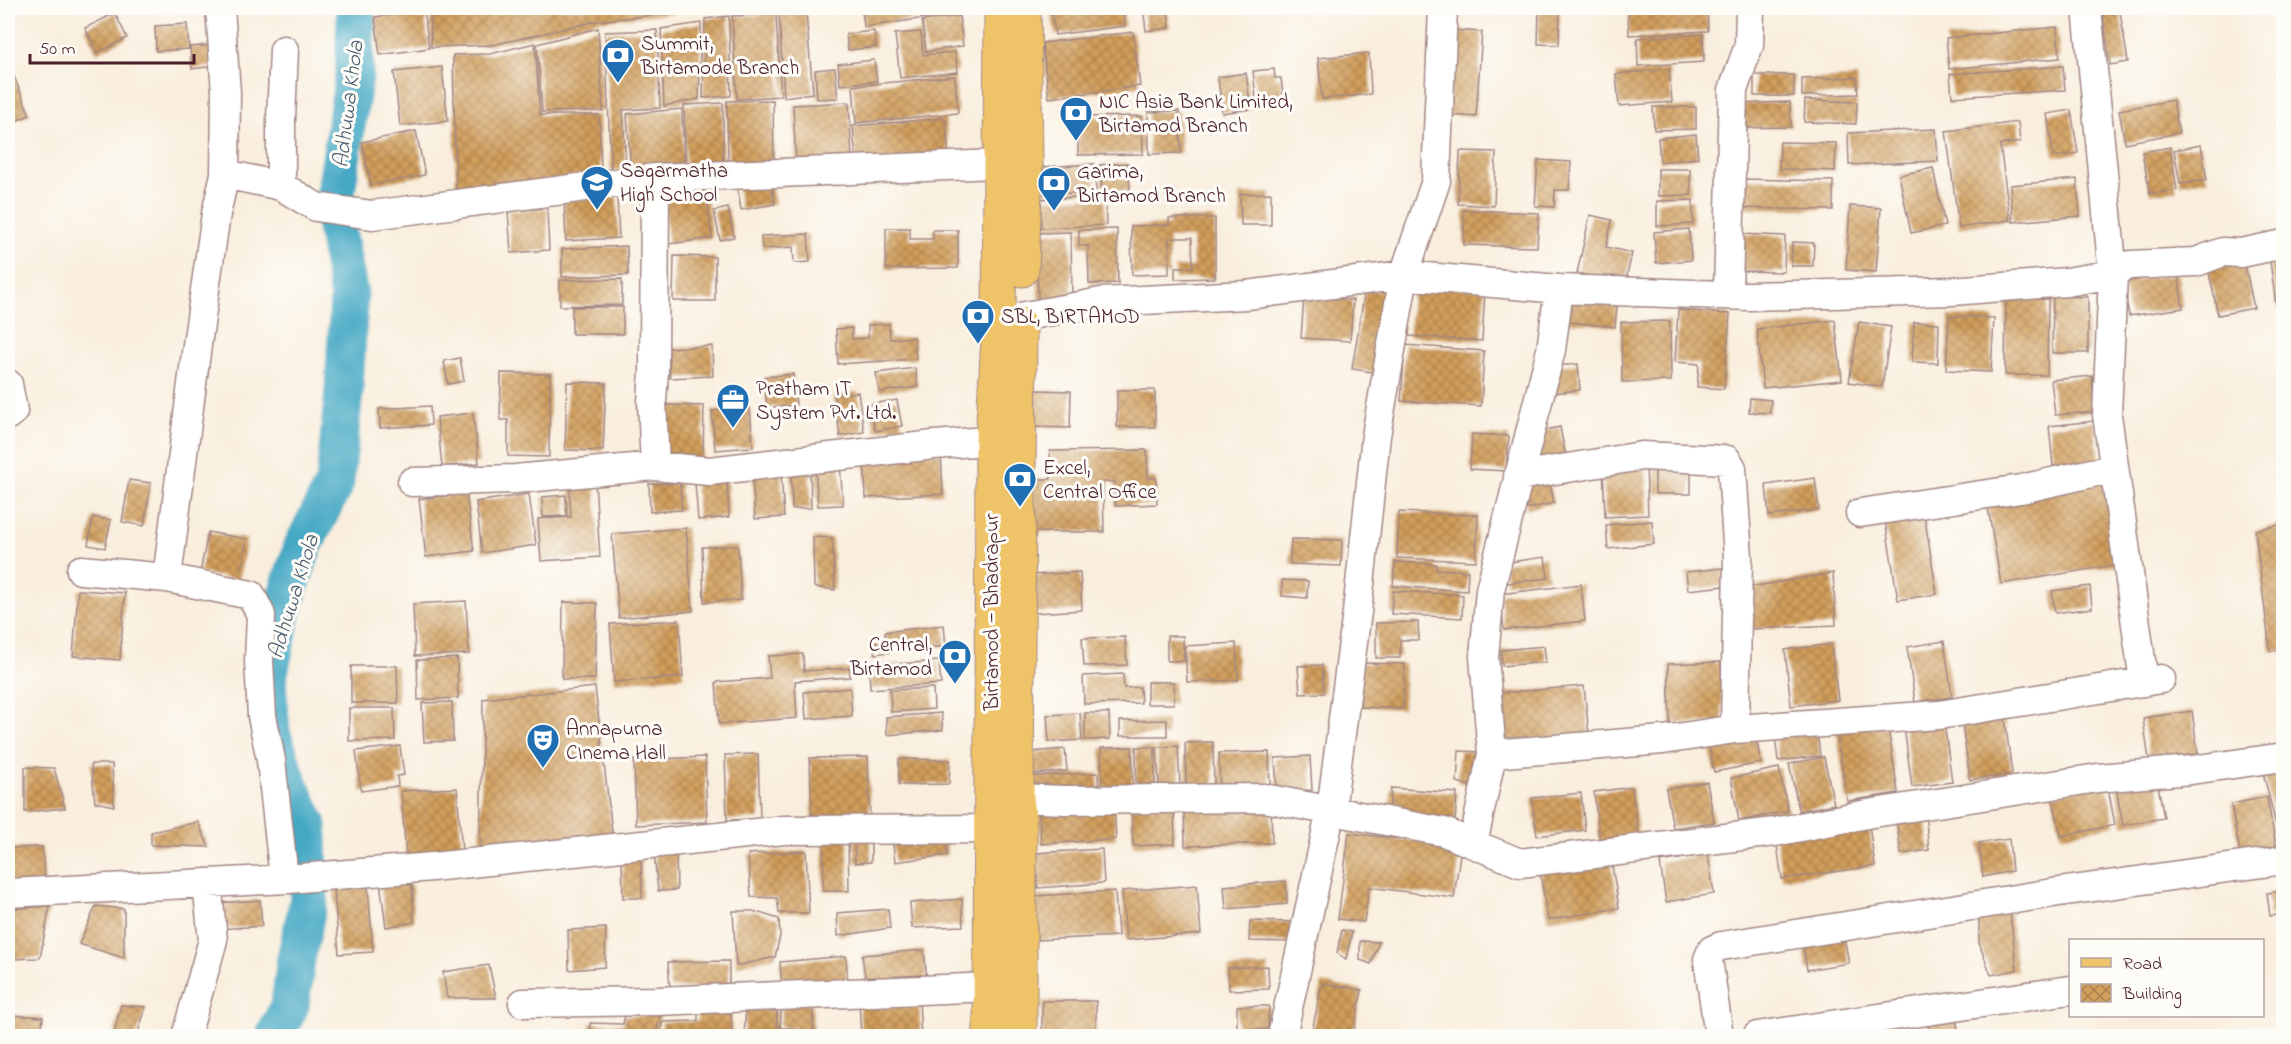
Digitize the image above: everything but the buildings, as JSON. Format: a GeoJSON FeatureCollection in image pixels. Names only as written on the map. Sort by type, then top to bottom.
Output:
{"type":"FeatureCollection","features":[{"type":"Feature","properties":{"kind":"main road","name":"Birtamod — Bhadrapur"},"geometry":{"type":"LineString","coordinates":[[1001,8],[1014,163],[1020,317],[1005,440]]}},
{"type":"Feature","properties":{"kind":"main road","name":"Birtamod — Bhadrapur"},"geometry":{"type":"LineString","coordinates":[[990,1036],[991,987],[1004,814],[1005,440],[999,322],[1014,163],[1024,8]]}},
{"type":"Feature","properties":{"kind":"main road","name":"Birtamod — Bhadrapur"},"geometry":{"type":"LineString","coordinates":[[1004,814],[1020,1036]]}},
{"type":"Feature","properties":{"kind":"street"},"geometry":{"type":"LineString","coordinates":[[167,578],[216,214],[225,174],[226,93],[220,8]]}},
{"type":"Feature","properties":{"kind":"street"},"geometry":{"type":"LineString","coordinates":[[1282,1036],[1331,810],[1358,612],[1376,436],[1404,275],[1436,181],[1443,8]]}},
{"type":"Feature","properties":{"kind":"street"},"geometry":{"type":"LineString","coordinates":[[1728,294],[1733,90],[1749,45],[1750,8]]}},
{"type":"Feature","properties":{"kind":"street"},"geometry":{"type":"LineString","coordinates":[[1492,754],[1663,740],[1735,729],[1939,715],[2153,681],[2114,468],[2107,415],[2113,274],[2086,8]]}},
{"type":"Feature","properties":{"kind":"street"},"geometry":{"type":"LineString","coordinates":[[281,186],[284,50]]}},
{"type":"Feature","properties":{"kind":"street"},"geometry":{"type":"LineString","coordinates":[[225,174],[281,186],[316,207],[372,214],[655,178],[1014,163]]}},
{"type":"Feature","properties":{"kind":"street"},"geometry":{"type":"LineString","coordinates":[[655,178],[652,402],[655,466]]}},
{"type":"Feature","properties":{"kind":"street"},"geometry":{"type":"LineString","coordinates":[[2113,274],[2112,271],[2130,265],[2196,262],[2223,252],[2241,253],[2283,244]]}},
{"type":"Feature","properties":{"kind":"street"},"geometry":{"type":"LineString","coordinates":[[1020,317],[1101,302],[1247,295],[1404,275],[1558,289],[1749,296],[1952,291],[2067,282],[2113,274]]}},
{"type":"Feature","properties":{"kind":"street"},"geometry":{"type":"LineString","coordinates":[[1473,844],[1492,754],[1484,657],[1489,601],[1518,476],[1551,350],[1558,289]]}},
{"type":"Feature","properties":{"kind":"street"},"geometry":{"type":"LineString","coordinates":[[8,384],[13,411],[8,415]]}},
{"type":"Feature","properties":{"kind":"street"},"geometry":{"type":"LineString","coordinates":[[412,482],[515,479],[655,466],[709,471],[1005,440]]}},
{"type":"Feature","properties":{"kind":"street"},"geometry":{"type":"LineString","coordinates":[[1518,476],[1642,456],[1727,460],[1732,468],[1738,557],[1735,729]]}},
{"type":"Feature","properties":{"kind":"street"},"geometry":{"type":"LineString","coordinates":[[1860,513],[2021,489],[2114,468]]}},
{"type":"Feature","properties":{"kind":"street"},"geometry":{"type":"LineString","coordinates":[[81,570],[167,578],[251,595],[261,615],[259,661],[262,716],[271,760],[286,879]]}},
{"type":"Feature","properties":{"kind":"street"},"geometry":{"type":"LineString","coordinates":[[8,893],[286,879],[784,831],[1004,814],[1065,800],[1264,798],[1444,832],[1520,863],[1774,832],[1867,814],[2087,779],[2191,770],[2283,757]]}},
{"type":"Feature","properties":{"kind":"street"},"geometry":{"type":"LineString","coordinates":[[1719,1036],[1708,958],[1712,950],[1721,946],[2059,892],[2283,860]]}},
{"type":"Feature","properties":{"kind":"street"},"geometry":{"type":"LineString","coordinates":[[186,1036],[213,940],[207,883]]}},
{"type":"Feature","properties":{"kind":"street"},"geometry":{"type":"LineString","coordinates":[[523,1003],[657,1001],[991,987]]}},
{"type":"Feature","properties":{"kind":"street"},"geometry":{"type":"LineString","coordinates":[[1757,1036],[2069,990]]}},
{"type":"Feature","properties":{"kind":"waterway","name":"Adhuwa Khola"},"geometry":{"type":"LineString","coordinates":[[275,1036],[290,1005],[296,959],[309,899],[308,825],[289,785],[271,733],[267,681],[284,604],[303,546],[335,482],[344,391],[349,295],[333,211],[354,76],[356,8]]}},
{"type":"Feature","properties":{"kind":"place","name":"Summit, Birtamode Branch"},"geometry":{"type":"Point","coordinates":[618,84]}},
{"type":"Feature","properties":{"kind":"place","name":"NIC Asia Bank Limited, Birtamod Branch"},"geometry":{"type":"Point","coordinates":[1076,142]}},
{"type":"Feature","properties":{"kind":"place","name":"Sagarmatha High School"},"geometry":{"type":"Point","coordinates":[597,211]}},
{"type":"Feature","properties":{"kind":"place","name":"Garima, Birtamod Branch"},"geometry":{"type":"Point","coordinates":[1054,212]}},
{"type":"Feature","properties":{"kind":"place","name":"SBL, BIRTAMOD"},"geometry":{"type":"Point","coordinates":[978,345]}},
{"type":"Feature","properties":{"kind":"place","name":"Pratham IT System Pvt. Ltd."},"geometry":{"type":"Point","coordinates":[733,429]}},
{"type":"Feature","properties":{"kind":"place","name":"Excel, Central Office"},"geometry":{"type":"Point","coordinates":[1020,508]}},
{"type":"Feature","properties":{"kind":"place","name":"Central, Birtamod"},"geometry":{"type":"Point","coordinates":[955,685]}},
{"type":"Feature","properties":{"kind":"place","name":"Annapurna CInema Hall"},"geometry":{"type":"Point","coordinates":[543,769]}}]}
